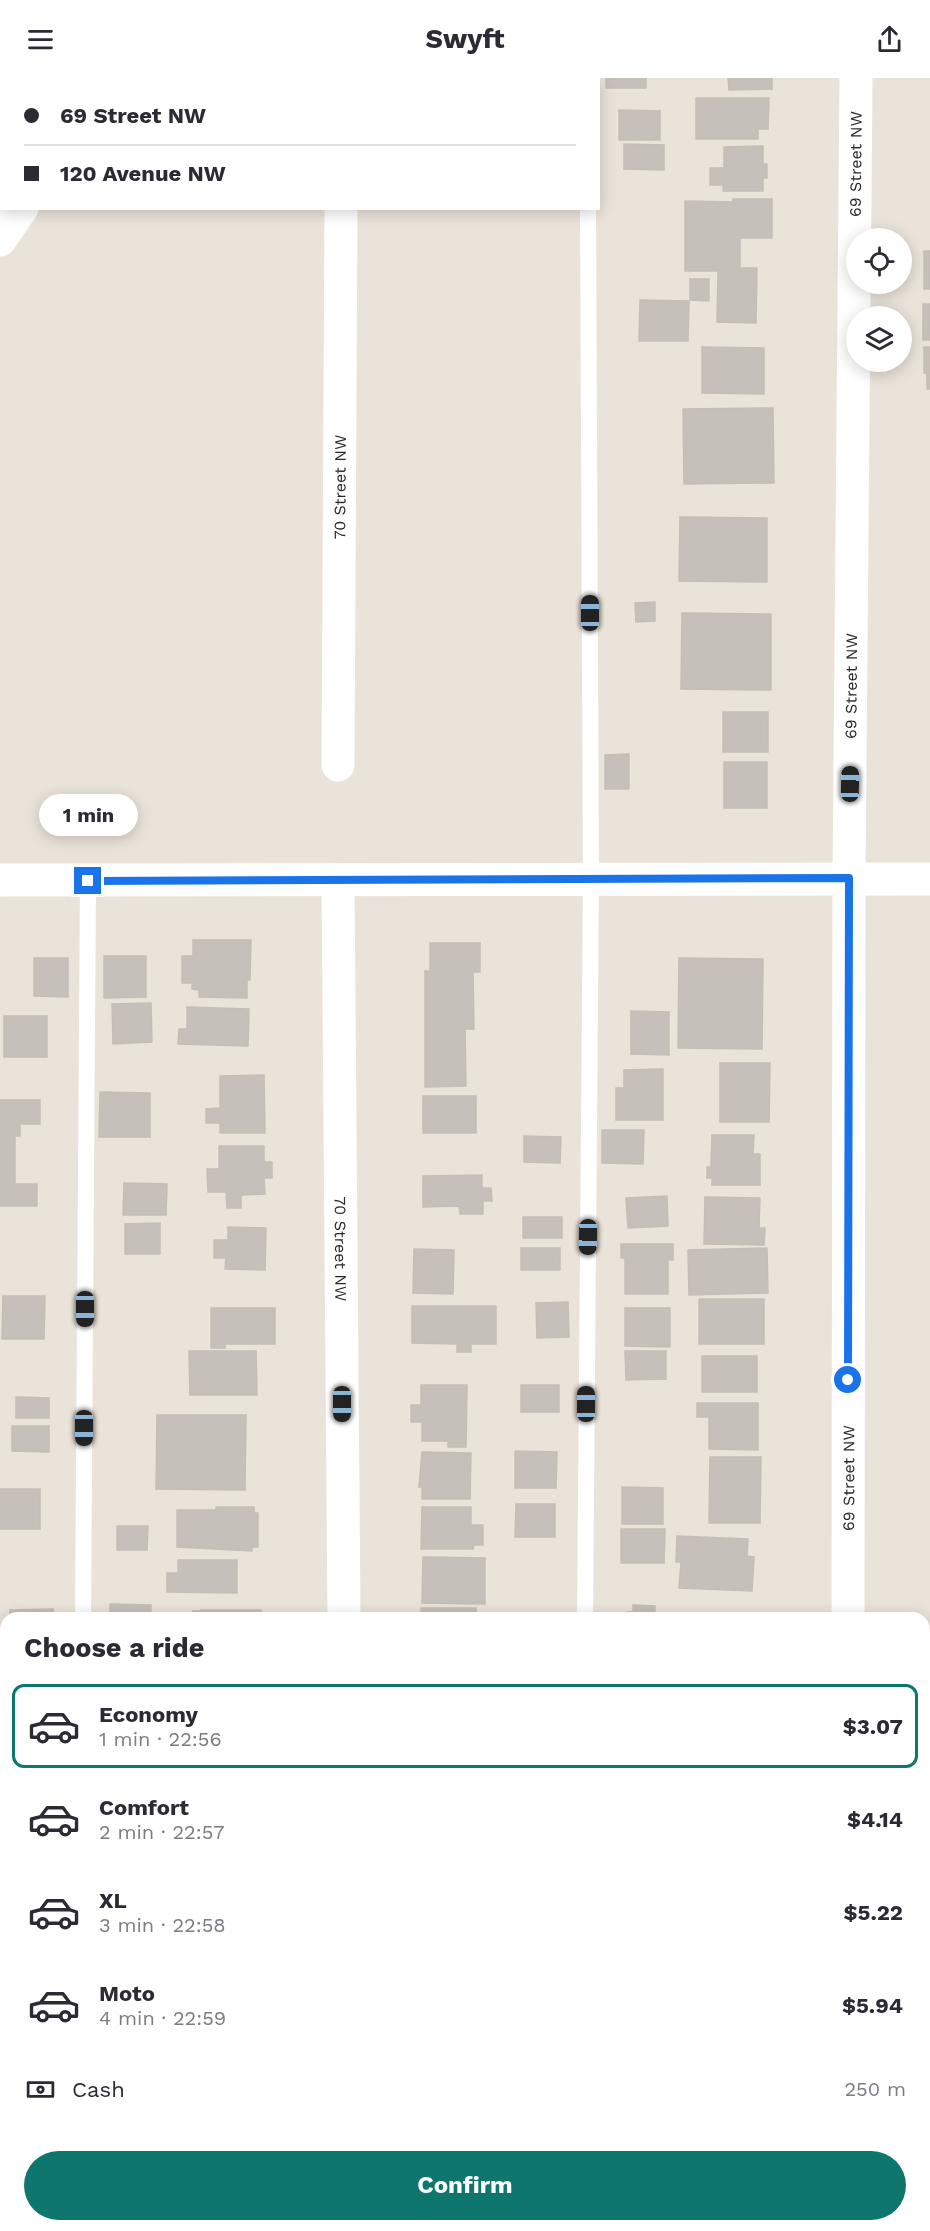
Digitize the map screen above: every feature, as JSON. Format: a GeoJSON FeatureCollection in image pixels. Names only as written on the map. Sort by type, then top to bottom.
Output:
{"type":"FeatureCollection","features":[{"type":"Feature","properties":{"kind":"street","name":"69 Street NW"},"geometry":{"type":"LineString","coordinates":[[848,1612],[849,878],[856,78]]}},
{"type":"Feature","properties":{"kind":"street"},"geometry":{"type":"LineString","coordinates":[[0,240],[21,210]]}},
{"type":"Feature","properties":{"kind":"street","name":"70 Street NW"},"geometry":{"type":"LineString","coordinates":[[338,765],[341,210]]}},
{"type":"Feature","properties":{"kind":"street"},"geometry":{"type":"LineString","coordinates":[[0,880],[930,879]]}},
{"type":"Feature","properties":{"kind":"street","name":"70 Street NW"},"geometry":{"type":"LineString","coordinates":[[338,880],[344,1612]]}},
{"type":"Feature","properties":{"kind":"lane"},"geometry":{"type":"LineString","coordinates":[[585,1612],[591,879],[588,210]]}},
{"type":"Feature","properties":{"kind":"lane"},"geometry":{"type":"LineString","coordinates":[[83,1612],[88,881]]}},
{"type":"Feature","properties":{"kind":"building"},"geometry":{"type":"Polygon","coordinates":[[[606,78],[646,78],[646,88],[606,88],[606,78]]]}},
{"type":"Feature","properties":{"kind":"building"},"geometry":{"type":"Polygon","coordinates":[[[728,78],[772,78],[772,89],[729,90],[728,78]]]}},
{"type":"Feature","properties":{"kind":"building"},"geometry":{"type":"Polygon","coordinates":[[[696,98],[769,98],[768,129],[758,129],[758,139],[696,139],[696,98]]]}},
{"type":"Feature","properties":{"kind":"building"},"geometry":{"type":"Polygon","coordinates":[[[619,110],[660,111],[660,140],[619,140],[619,110]]]}},
{"type":"Feature","properties":{"kind":"building"},"geometry":{"type":"Polygon","coordinates":[[[624,144],[664,145],[664,170],[624,169],[624,144]]]}},
{"type":"Feature","properties":{"kind":"building"},"geometry":{"type":"Polygon","coordinates":[[[763,146],[763,164],[767,164],[767,178],[763,178],[763,191],[723,191],[723,185],[710,185],[710,168],[724,168],[724,147],[763,146]]]}},
{"type":"Feature","properties":{"kind":"building"},"geometry":{"type":"Polygon","coordinates":[[[733,199],[772,199],[772,238],[740,238],[740,271],[685,271],[685,201],[733,202],[733,199]]]}},
{"type":"Feature","properties":{"kind":"building"},"geometry":{"type":"Polygon","coordinates":[[[924,251],[930,251],[930,289],[924,289],[924,251]]]}},
{"type":"Feature","properties":{"kind":"building"},"geometry":{"type":"Polygon","coordinates":[[[741,268],[757,268],[756,323],[717,322],[718,272],[741,272],[741,268]]]}},
{"type":"Feature","properties":{"kind":"building"},"geometry":{"type":"Polygon","coordinates":[[[690,279],[709,279],[709,301],[690,300],[690,279]]]}},
{"type":"Feature","properties":{"kind":"building"},"geometry":{"type":"Polygon","coordinates":[[[640,300],[689,301],[688,341],[639,341],[640,300]]]}},
{"type":"Feature","properties":{"kind":"building"},"geometry":{"type":"Polygon","coordinates":[[[923,304],[930,304],[930,340],[923,340],[923,304]]]}},
{"type":"Feature","properties":{"kind":"building"},"geometry":{"type":"Polygon","coordinates":[[[702,347],[764,348],[764,394],[702,393],[702,347]]]}},
{"type":"Feature","properties":{"kind":"building"},"geometry":{"type":"Polygon","coordinates":[[[924,347],[930,347],[930,389],[927,389],[927,373],[924,373],[924,347]]]}},
{"type":"Feature","properties":{"kind":"building"},"geometry":{"type":"Polygon","coordinates":[[[773,408],[774,483],[684,484],[683,409],[773,408]]]}},
{"type":"Feature","properties":{"kind":"building"},"geometry":{"type":"Polygon","coordinates":[[[680,517],[767,518],[767,582],[679,581],[680,517]]]}},
{"type":"Feature","properties":{"kind":"building"},"geometry":{"type":"Polygon","coordinates":[[[655,602],[655,621],[636,622],[635,603],[655,602]]]}},
{"type":"Feature","properties":{"kind":"building"},"geometry":{"type":"Polygon","coordinates":[[[682,613],[771,614],[771,690],[681,689],[682,613]]]}},
{"type":"Feature","properties":{"kind":"building"},"geometry":{"type":"Polygon","coordinates":[[[723,712],[768,712],[768,752],[723,752],[723,712]]]}},
{"type":"Feature","properties":{"kind":"building"},"geometry":{"type":"Polygon","coordinates":[[[629,754],[629,789],[605,789],[605,755],[629,754]]]}},
{"type":"Feature","properties":{"kind":"building"},"geometry":{"type":"Polygon","coordinates":[[[724,762],[767,762],[767,808],[724,808],[724,762]]]}},
{"type":"Feature","properties":{"kind":"building"},"geometry":{"type":"Polygon","coordinates":[[[193,940],[251,940],[247,998],[199,997],[199,990],[192,989],[192,983],[182,983],[182,956],[193,956],[193,940]]]}},
{"type":"Feature","properties":{"kind":"building"},"geometry":{"type":"Polygon","coordinates":[[[430,943],[480,943],[480,972],[473,972],[474,1029],[465,1029],[466,1086],[425,1087],[425,971],[430,971],[430,943]]]}},
{"type":"Feature","properties":{"kind":"building"},"geometry":{"type":"Polygon","coordinates":[[[104,956],[146,956],[146,997],[104,998],[104,956]]]}},
{"type":"Feature","properties":{"kind":"building"},"geometry":{"type":"Polygon","coordinates":[[[34,958],[68,958],[68,997],[34,996],[34,958]]]}},
{"type":"Feature","properties":{"kind":"building"},"geometry":{"type":"Polygon","coordinates":[[[679,958],[763,959],[762,1049],[678,1048],[679,958]]]}},
{"type":"Feature","properties":{"kind":"building"},"geometry":{"type":"Polygon","coordinates":[[[151,1003],[152,1042],[113,1044],[112,1004],[151,1003]]]}},
{"type":"Feature","properties":{"kind":"building"},"geometry":{"type":"Polygon","coordinates":[[[187,1007],[249,1009],[248,1046],[178,1044],[179,1029],[187,1029],[187,1007]]]}},
{"type":"Feature","properties":{"kind":"building"},"geometry":{"type":"Polygon","coordinates":[[[631,1011],[669,1012],[669,1055],[631,1054],[631,1011]]]}},
{"type":"Feature","properties":{"kind":"building"},"geometry":{"type":"Polygon","coordinates":[[[4,1016],[47,1016],[47,1057],[4,1057],[4,1016]]]}},
{"type":"Feature","properties":{"kind":"building"},"geometry":{"type":"Polygon","coordinates":[[[720,1063],[770,1063],[769,1122],[720,1122],[720,1063]]]}},
{"type":"Feature","properties":{"kind":"building"},"geometry":{"type":"Polygon","coordinates":[[[663,1069],[663,1120],[616,1120],[616,1088],[624,1088],[624,1070],[663,1069]]]}},
{"type":"Feature","properties":{"kind":"building"},"geometry":{"type":"Polygon","coordinates":[[[264,1075],[265,1133],[220,1133],[220,1123],[206,1123],[206,1109],[220,1108],[220,1076],[264,1075]]]}},
{"type":"Feature","properties":{"kind":"building"},"geometry":{"type":"Polygon","coordinates":[[[100,1092],[150,1093],[150,1137],[99,1137],[100,1092]]]}},
{"type":"Feature","properties":{"kind":"building"},"geometry":{"type":"Polygon","coordinates":[[[423,1096],[476,1096],[476,1133],[423,1133],[423,1096]]]}},
{"type":"Feature","properties":{"kind":"building"},"geometry":{"type":"Polygon","coordinates":[[[0,1100],[40,1100],[40,1124],[20,1124],[20,1136],[15,1136],[15,1184],[37,1184],[37,1206],[0,1206],[0,1100]]]}},
{"type":"Feature","properties":{"kind":"building"},"geometry":{"type":"Polygon","coordinates":[[[602,1130],[644,1130],[643,1164],[602,1163],[602,1130]]]}},
{"type":"Feature","properties":{"kind":"building"},"geometry":{"type":"Polygon","coordinates":[[[712,1135],[754,1135],[753,1154],[760,1154],[760,1185],[712,1185],[712,1178],[707,1178],[707,1167],[711,1167],[712,1135]]]}},
{"type":"Feature","properties":{"kind":"building"},"geometry":{"type":"Polygon","coordinates":[[[524,1136],[561,1137],[560,1163],[524,1162],[524,1136]]]}},
{"type":"Feature","properties":{"kind":"building"},"geometry":{"type":"Polygon","coordinates":[[[219,1146],[264,1146],[264,1162],[272,1162],[272,1178],[264,1178],[265,1194],[241,1195],[241,1208],[227,1208],[226,1192],[208,1192],[207,1169],[219,1169],[219,1146]]]}},
{"type":"Feature","properties":{"kind":"building"},"geometry":{"type":"Polygon","coordinates":[[[482,1175],[482,1188],[491,1188],[492,1201],[483,1201],[483,1214],[460,1214],[459,1206],[423,1207],[423,1176],[482,1175]]]}},
{"type":"Feature","properties":{"kind":"building"},"geometry":{"type":"Polygon","coordinates":[[[124,1183],[167,1184],[166,1215],[123,1215],[124,1183]]]}},
{"type":"Feature","properties":{"kind":"building"},"geometry":{"type":"Polygon","coordinates":[[[667,1196],[668,1226],[628,1228],[626,1198],[667,1196]]]}},
{"type":"Feature","properties":{"kind":"building"},"geometry":{"type":"Polygon","coordinates":[[[705,1197],[760,1198],[759,1228],[765,1228],[764,1245],[704,1244],[705,1197]]]}},
{"type":"Feature","properties":{"kind":"building"},"geometry":{"type":"Polygon","coordinates":[[[523,1217],[562,1217],[562,1238],[523,1238],[523,1217]]]}},
{"type":"Feature","properties":{"kind":"building"},"geometry":{"type":"Polygon","coordinates":[[[160,1223],[160,1254],[125,1254],[125,1224],[160,1223]]]}},
{"type":"Feature","properties":{"kind":"building"},"geometry":{"type":"Polygon","coordinates":[[[228,1227],[266,1228],[265,1270],[225,1269],[226,1258],[214,1258],[214,1240],[228,1240],[228,1227]]]}},
{"type":"Feature","properties":{"kind":"building"},"geometry":{"type":"Polygon","coordinates":[[[621,1244],[673,1244],[673,1260],[668,1260],[668,1294],[625,1294],[625,1258],[621,1258],[621,1244]]]}},
{"type":"Feature","properties":{"kind":"building"},"geometry":{"type":"Polygon","coordinates":[[[521,1248],[560,1248],[560,1270],[521,1270],[521,1248]]]}},
{"type":"Feature","properties":{"kind":"building"},"geometry":{"type":"Polygon","coordinates":[[[767,1248],[768,1293],[689,1295],[688,1250],[767,1248]]]}},
{"type":"Feature","properties":{"kind":"building"},"geometry":{"type":"Polygon","coordinates":[[[414,1249],[454,1250],[453,1294],[413,1293],[414,1249]]]}},
{"type":"Feature","properties":{"kind":"building"},"geometry":{"type":"Polygon","coordinates":[[[3,1296],[45,1296],[44,1339],[2,1339],[3,1296]]]}},
{"type":"Feature","properties":{"kind":"building"},"geometry":{"type":"Polygon","coordinates":[[[699,1299],[764,1299],[764,1344],[699,1344],[699,1299]]]}},
{"type":"Feature","properties":{"kind":"building"},"geometry":{"type":"Polygon","coordinates":[[[568,1302],[569,1337],[537,1338],[536,1303],[568,1302]]]}},
{"type":"Feature","properties":{"kind":"building"},"geometry":{"type":"Polygon","coordinates":[[[412,1306],[496,1306],[496,1344],[471,1344],[471,1352],[457,1352],[457,1344],[412,1343],[412,1306]]]}},
{"type":"Feature","properties":{"kind":"building"},"geometry":{"type":"Polygon","coordinates":[[[211,1308],[275,1308],[275,1344],[225,1344],[225,1348],[211,1348],[211,1308]]]}},
{"type":"Feature","properties":{"kind":"building"},"geometry":{"type":"Polygon","coordinates":[[[625,1308],[670,1308],[670,1347],[625,1346],[625,1308]]]}},
{"type":"Feature","properties":{"kind":"building"},"geometry":{"type":"Polygon","coordinates":[[[189,1351],[256,1351],[257,1395],[190,1395],[189,1351]]]}},
{"type":"Feature","properties":{"kind":"building"},"geometry":{"type":"Polygon","coordinates":[[[625,1351],[666,1351],[666,1379],[626,1380],[625,1351]]]}},
{"type":"Feature","properties":{"kind":"building"},"geometry":{"type":"Polygon","coordinates":[[[702,1356],[757,1356],[757,1392],[702,1392],[702,1356]]]}},
{"type":"Feature","properties":{"kind":"building"},"geometry":{"type":"Polygon","coordinates":[[[421,1385],[467,1385],[466,1447],[448,1447],[448,1441],[422,1441],[422,1422],[411,1422],[411,1405],[421,1405],[421,1385]]]}},
{"type":"Feature","properties":{"kind":"building"},"geometry":{"type":"Polygon","coordinates":[[[521,1385],[559,1385],[559,1412],[521,1412],[521,1385]]]}},
{"type":"Feature","properties":{"kind":"building"},"geometry":{"type":"Polygon","coordinates":[[[16,1397],[49,1398],[49,1418],[16,1418],[16,1397]]]}},
{"type":"Feature","properties":{"kind":"building"},"geometry":{"type":"Polygon","coordinates":[[[697,1403],[758,1403],[758,1450],[709,1449],[709,1417],[697,1417],[697,1403]]]}},
{"type":"Feature","properties":{"kind":"building"},"geometry":{"type":"Polygon","coordinates":[[[157,1415],[246,1415],[245,1490],[156,1489],[157,1415]]]}},
{"type":"Feature","properties":{"kind":"building"},"geometry":{"type":"Polygon","coordinates":[[[12,1426],[49,1426],[49,1452],[12,1451],[12,1426]]]}},
{"type":"Feature","properties":{"kind":"building"},"geometry":{"type":"Polygon","coordinates":[[[515,1451],[557,1452],[556,1488],[515,1488],[515,1451]]]}},
{"type":"Feature","properties":{"kind":"building"},"geometry":{"type":"Polygon","coordinates":[[[422,1452],[471,1453],[470,1499],[422,1499],[422,1487],[419,1487],[422,1452]]]}},
{"type":"Feature","properties":{"kind":"building"},"geometry":{"type":"Polygon","coordinates":[[[710,1457],[761,1457],[760,1523],[709,1523],[710,1457]]]}},
{"type":"Feature","properties":{"kind":"building"},"geometry":{"type":"Polygon","coordinates":[[[622,1487],[663,1488],[663,1524],[622,1524],[622,1487]]]}},
{"type":"Feature","properties":{"kind":"building"},"geometry":{"type":"Polygon","coordinates":[[[0,1489],[40,1489],[40,1529],[0,1529],[0,1489]]]}},
{"type":"Feature","properties":{"kind":"building"},"geometry":{"type":"Polygon","coordinates":[[[516,1504],[555,1504],[555,1537],[515,1537],[516,1504]]]}},
{"type":"Feature","properties":{"kind":"building"},"geometry":{"type":"Polygon","coordinates":[[[216,1507],[254,1507],[254,1513],[258,1513],[258,1547],[252,1547],[252,1551],[177,1547],[177,1510],[216,1510],[216,1507]]]}},
{"type":"Feature","properties":{"kind":"building"},"geometry":{"type":"Polygon","coordinates":[[[422,1507],[471,1507],[471,1525],[483,1525],[483,1545],[474,1545],[473,1549],[421,1549],[422,1507]]]}},
{"type":"Feature","properties":{"kind":"building"},"geometry":{"type":"Polygon","coordinates":[[[117,1526],[148,1526],[147,1550],[117,1550],[117,1526]]]}},
{"type":"Feature","properties":{"kind":"building"},"geometry":{"type":"Polygon","coordinates":[[[621,1529],[665,1529],[664,1563],[621,1563],[621,1529]]]}},
{"type":"Feature","properties":{"kind":"building"},"geometry":{"type":"Polygon","coordinates":[[[677,1536],[748,1539],[747,1556],[754,1557],[752,1591],[679,1588],[681,1562],[676,1562],[677,1536]]]}},
{"type":"Feature","properties":{"kind":"building"},"geometry":{"type":"Polygon","coordinates":[[[423,1557],[485,1558],[485,1604],[422,1603],[423,1557]]]}},
{"type":"Feature","properties":{"kind":"building"},"geometry":{"type":"Polygon","coordinates":[[[178,1560],[237,1560],[237,1593],[167,1592],[167,1573],[178,1573],[178,1560]]]}},
{"type":"Feature","properties":{"kind":"building"},"geometry":{"type":"Polygon","coordinates":[[[110,1604],[151,1605],[151,1612],[110,1612],[110,1604]]]}},
{"type":"Feature","properties":{"kind":"building"},"geometry":{"type":"Polygon","coordinates":[[[633,1605],[655,1606],[655,1612],[633,1612],[633,1605]]]}},
{"type":"Feature","properties":{"kind":"building"},"geometry":{"type":"Polygon","coordinates":[[[421,1608],[476,1608],[476,1612],[421,1612],[421,1608]]]}},
{"type":"Feature","properties":{"kind":"building"},"geometry":{"type":"Polygon","coordinates":[[[53,1609],[53,1612],[10,1612],[10,1610],[53,1609]]]}},
{"type":"Feature","properties":{"kind":"building"},"geometry":{"type":"Polygon","coordinates":[[[261,1610],[261,1612],[193,1612],[261,1610]]]}},
{"type":"Feature","properties":{"kind":"route"},"geometry":{"type":"LineString","coordinates":[[88,881],[849,878],[848,1380]]}}]}
